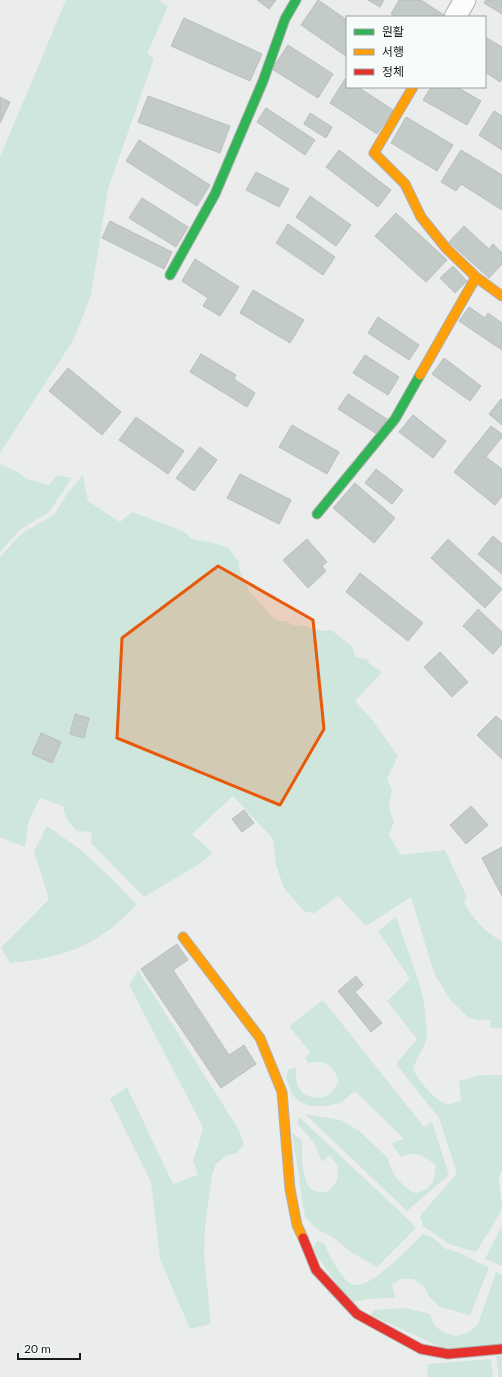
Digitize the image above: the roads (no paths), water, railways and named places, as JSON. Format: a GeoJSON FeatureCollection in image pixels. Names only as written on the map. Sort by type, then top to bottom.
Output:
{"type":"FeatureCollection","features":[{"type":"Feature","properties":{"kind":"street"},"geometry":{"type":"LineString","coordinates":[[170,275],[216,194],[263,81],[285,18],[296,0]]}},
{"type":"Feature","properties":{"kind":"street"},"geometry":{"type":"LineString","coordinates":[[456,16],[465,0]]}},
{"type":"Feature","properties":{"kind":"street"},"geometry":{"type":"LineString","coordinates":[[412,88],[374,154],[405,184],[422,217],[446,248],[476,277],[502,296]]}},
{"type":"Feature","properties":{"kind":"street"},"geometry":{"type":"LineString","coordinates":[[316,514],[395,419],[476,277]]}},
{"type":"Feature","properties":{"kind":"street"},"geometry":{"type":"LineString","coordinates":[[183,937],[260,1038],[282,1092],[290,1189],[297,1225],[316,1270],[357,1314],[421,1349],[448,1354],[502,1349]]}}]}
